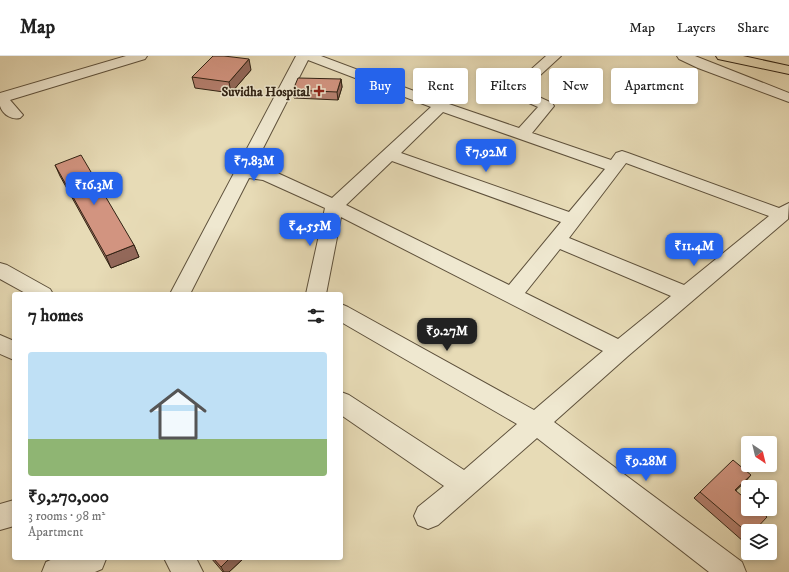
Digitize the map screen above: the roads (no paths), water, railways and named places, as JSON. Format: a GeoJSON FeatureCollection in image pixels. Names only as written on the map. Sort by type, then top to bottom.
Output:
{"type":"FeatureCollection","features":[{"type":"Feature","properties":{"kind":"main road"},"geometry":{"type":"LineString","coordinates":[[723,56],[789,70]]}},
{"type":"Feature","properties":{"kind":"main road"},"geometry":{"type":"LineString","coordinates":[[760,56],[789,62]]}},
{"type":"Feature","properties":{"kind":"street"},"geometry":{"type":"LineString","coordinates":[[14,114],[1,98],[140,56]]}},
{"type":"Feature","properties":{"kind":"street"},"geometry":{"type":"LineString","coordinates":[[181,292],[303,56]]}},
{"type":"Feature","properties":{"kind":"street"},"geometry":{"type":"LineString","coordinates":[[309,56],[441,106],[615,167]]}},
{"type":"Feature","properties":{"kind":"street"},"geometry":{"type":"LineString","coordinates":[[522,134],[547,106],[514,91],[554,56]]}},
{"type":"Feature","properties":{"kind":"street"},"geometry":{"type":"LineString","coordinates":[[684,56],[702,65],[789,98]]}},
{"type":"Feature","properties":{"kind":"street"},"geometry":{"type":"LineString","coordinates":[[316,292],[334,206],[441,106]]}},
{"type":"Feature","properties":{"kind":"street"},"geometry":{"type":"LineString","coordinates":[[389,154],[573,220]]}},
{"type":"Feature","properties":{"kind":"street"},"geometry":{"type":"LineString","coordinates":[[512,296],[615,167],[622,156],[785,212]]}},
{"type":"Feature","properties":{"kind":"street"},"geometry":{"type":"LineString","coordinates":[[242,172],[267,175],[334,206],[620,350]]}},
{"type":"Feature","properties":{"kind":"street"},"geometry":{"type":"LineString","coordinates":[[428,516],[620,350],[785,212]]}},
{"type":"Feature","properties":{"kind":"street"},"geometry":{"type":"LineString","coordinates":[[557,240],[686,294]]}},
{"type":"Feature","properties":{"kind":"street"},"geometry":{"type":"LineString","coordinates":[[0,270],[39,292]]}},
{"type":"Feature","properties":{"kind":"street"},"geometry":{"type":"LineString","coordinates":[[343,313],[536,423],[732,572]]}},
{"type":"Feature","properties":{"kind":"street"},"geometry":{"type":"LineString","coordinates":[[0,343],[12,350]]}},
{"type":"Feature","properties":{"kind":"street"},"geometry":{"type":"LineString","coordinates":[[343,403],[465,485]]}},
{"type":"Feature","properties":{"kind":"street"},"geometry":{"type":"LineString","coordinates":[[0,517],[12,514]]}},
{"type":"Feature","properties":{"kind":"street"},"geometry":{"type":"LineString","coordinates":[[180,560],[189,572]]}},
{"type":"Feature","properties":{"kind":"street"},"geometry":{"type":"LineString","coordinates":[[56,572],[91,563]]}},
{"type":"Feature","properties":{"kind":"place","name":"Suvidha Hospital"},"geometry":{"type":"Point","coordinates":[319,91]}}]}
